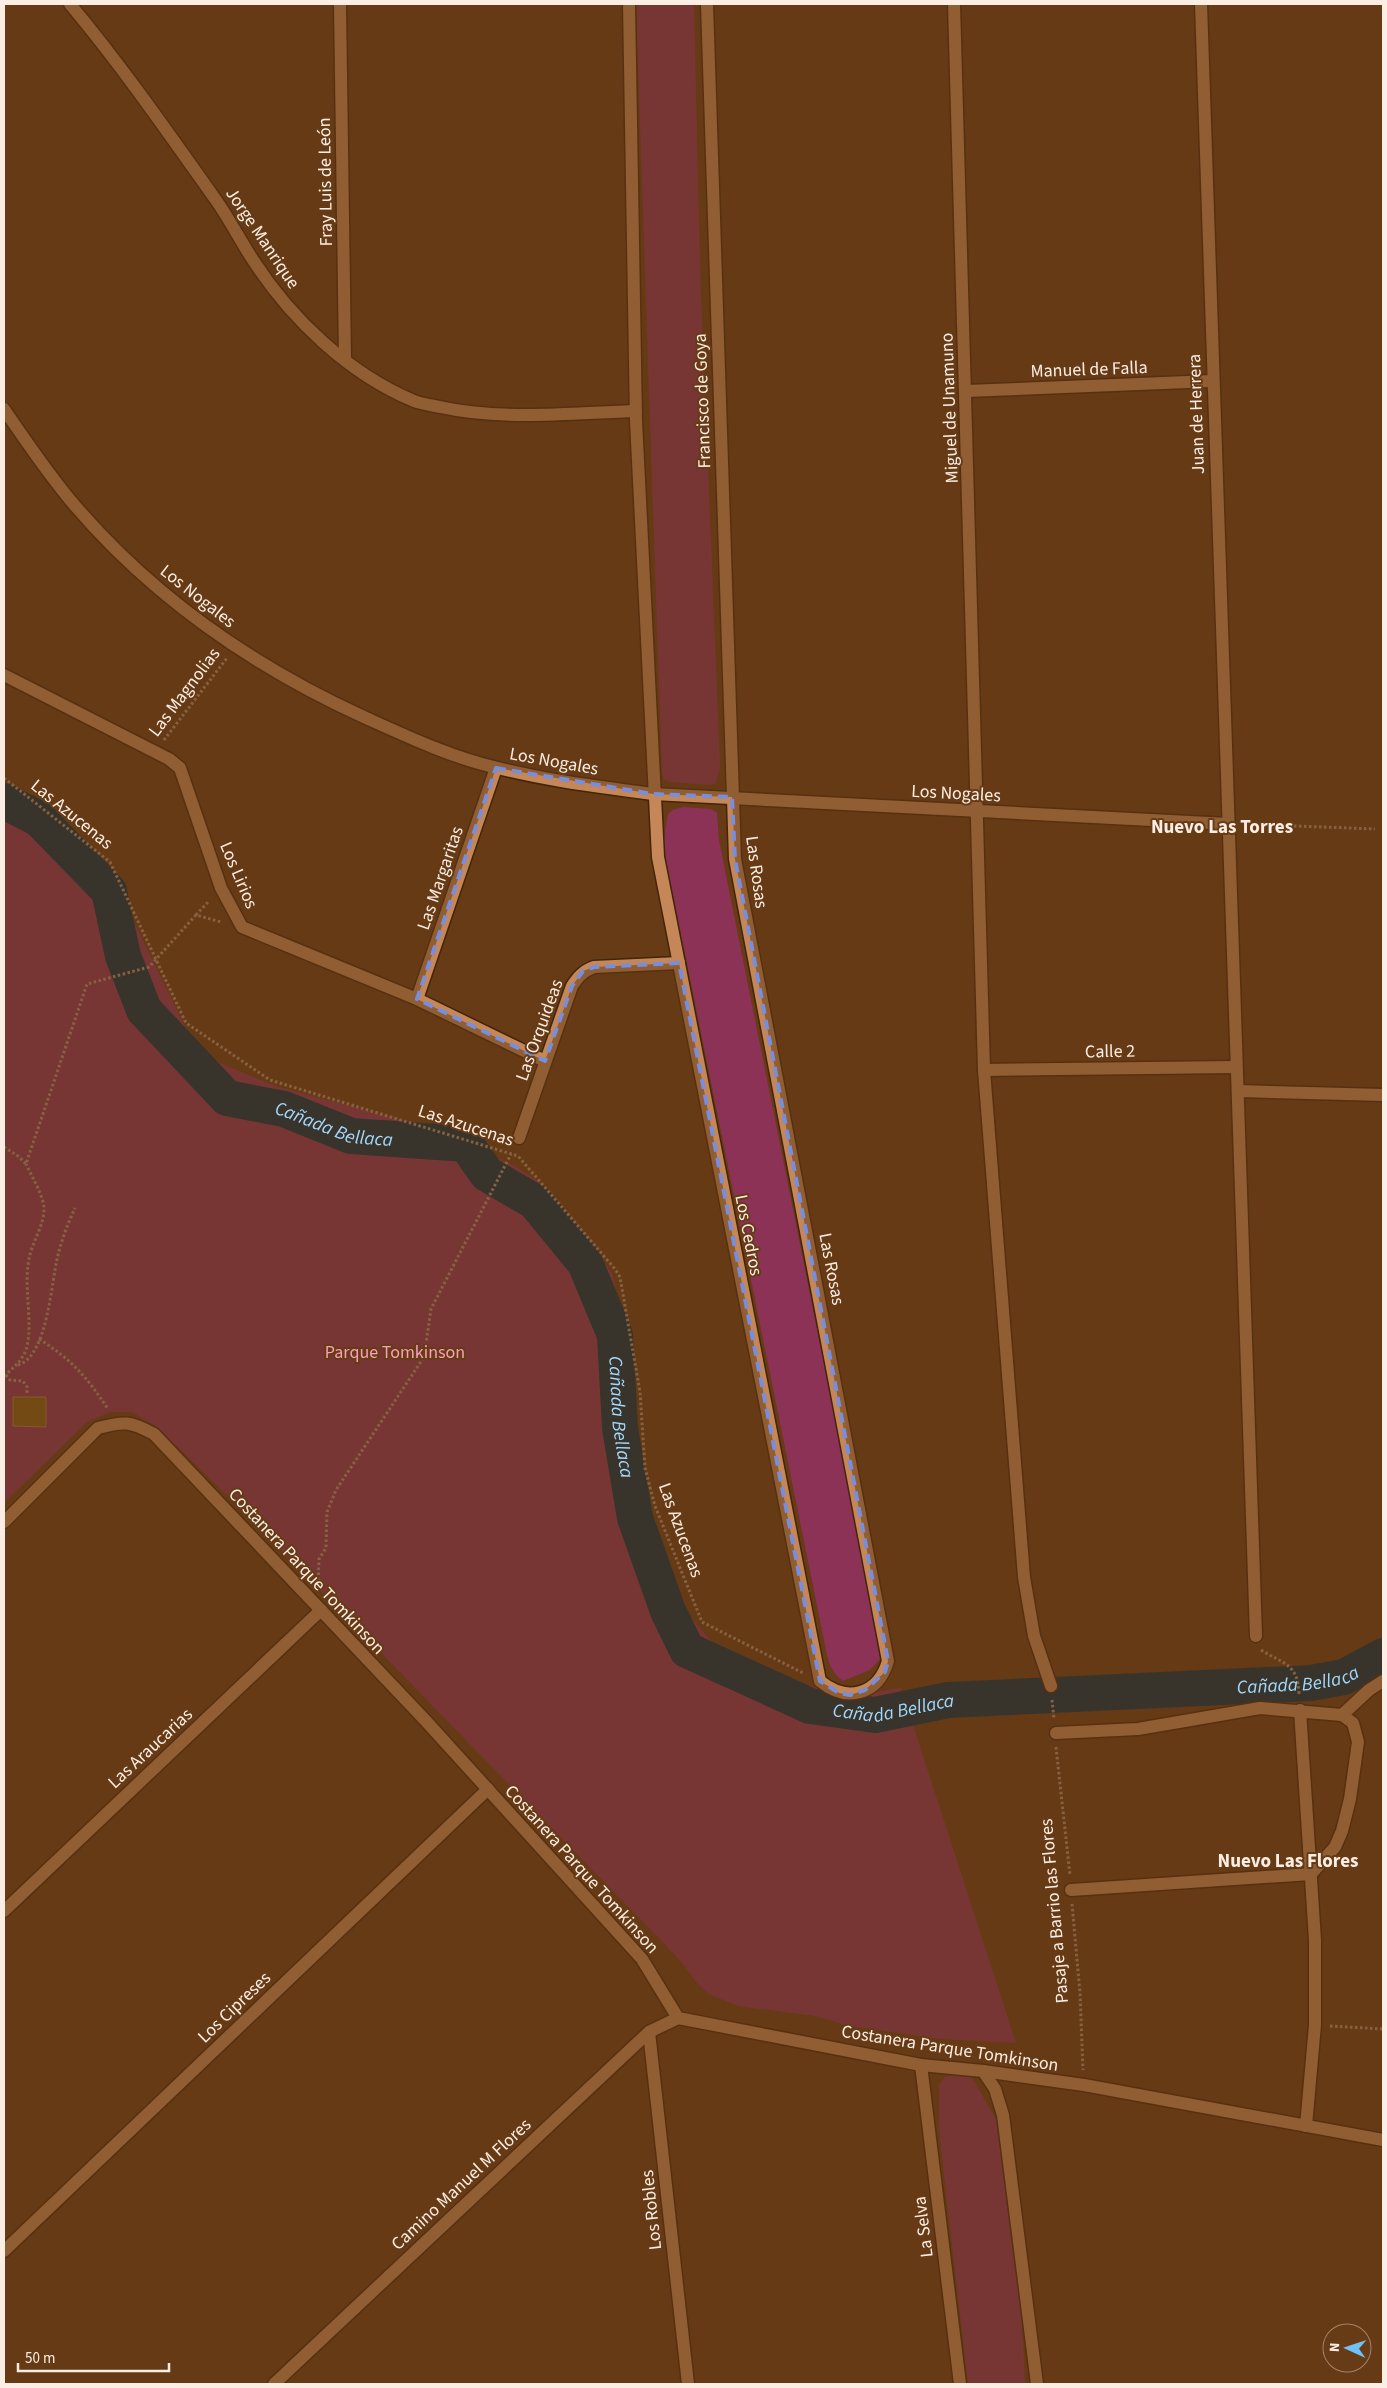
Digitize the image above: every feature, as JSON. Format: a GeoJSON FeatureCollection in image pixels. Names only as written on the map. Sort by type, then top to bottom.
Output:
{"type":"FeatureCollection","features":[{"type":"Feature","properties":{"kind":"street","name":"Jorge Manrique"},"geometry":{"type":"LineString","coordinates":[[70,4],[214,198],[254,262],[301,321],[345,360],[378,382],[415,402],[452,410],[481,414],[534,415],[636,411]]}},
{"type":"Feature","properties":{"kind":"street","name":"Fray Luis de León"},"geometry":{"type":"LineString","coordinates":[[340,4],[345,360]]}},
{"type":"Feature","properties":{"kind":"street"},"geometry":{"type":"LineString","coordinates":[[629,4],[636,411],[653,794]]}},
{"type":"Feature","properties":{"kind":"street","name":"Francisco de Goya"},"geometry":{"type":"LineString","coordinates":[[707,4],[732,797]]}},
{"type":"Feature","properties":{"kind":"street","name":"Miguel de Unamuno"},"geometry":{"type":"LineString","coordinates":[[954,4],[984,1070],[1024,1578],[1034,1636],[1051,1686]]}},
{"type":"Feature","properties":{"kind":"street","name":"Juan de Herrera"},"geometry":{"type":"LineString","coordinates":[[1201,4],[1212,381],[1256,1636]]}},
{"type":"Feature","properties":{"kind":"street","name":"Manuel de Falla"},"geometry":{"type":"LineString","coordinates":[[966,391],[1212,381]]}},
{"type":"Feature","properties":{"kind":"street","name":"Los Nogales"},"geometry":{"type":"LineString","coordinates":[[4,409],[71,501],[136,570],[186,611],[235,647],[311,693],[386,728],[496,768],[561,782],[653,794],[1228,824]]}},
{"type":"Feature","properties":{"kind":"street","name":"Los Lirios"},"geometry":{"type":"LineString","coordinates":[[4,675],[169,759],[180,768],[222,888],[242,927],[417,999],[545,1061]]}},
{"type":"Feature","properties":{"kind":"street","name":"Las Margaritas"},"geometry":{"type":"LineString","coordinates":[[417,999],[496,768]]}},
{"type":"Feature","properties":{"kind":"street","name":"Los Cedros"},"geometry":{"type":"LineString","coordinates":[[653,794],[658,856],[820,1681]]}},
{"type":"Feature","properties":{"kind":"street","name":"Las Rosas"},"geometry":{"type":"LineString","coordinates":[[732,797],[735,859],[888,1661],[885,1672],[877,1682],[865,1690],[850,1695],[839,1693],[820,1681]]}},
{"type":"Feature","properties":{"kind":"street","name":"Las Orquideas"},"geometry":{"type":"LineString","coordinates":[[520,1138],[572,986],[583,971],[594,967],[679,962]]}},
{"type":"Feature","properties":{"kind":"street","name":"Calle 2"},"geometry":{"type":"LineString","coordinates":[[984,1070],[1236,1067]]}},
{"type":"Feature","properties":{"kind":"street"},"geometry":{"type":"LineString","coordinates":[[1238,1091],[1383,1095]]}},
{"type":"Feature","properties":{"kind":"street","name":"Costanera Parque Tomkinson"},"geometry":{"type":"LineString","coordinates":[[4,1522],[98,1428],[117,1423],[135,1423],[154,1434],[488,1789],[642,1958],[678,2018],[921,2065],[983,2071],[1084,2086],[1383,2140]]}},
{"type":"Feature","properties":{"kind":"street","name":"Las Araucarias"},"geometry":{"type":"LineString","coordinates":[[4,1911],[321,1610]]}},
{"type":"Feature","properties":{"kind":"street"},"geometry":{"type":"LineString","coordinates":[[1342,1715],[1369,1690],[1383,1681]]}},
{"type":"Feature","properties":{"kind":"street"},"geometry":{"type":"LineString","coordinates":[[1056,1733],[1138,1729],[1252,1708],[1300,1710],[1342,1715],[1353,1723],[1358,1742],[1350,1799],[1342,1831],[1335,1847],[1311,1874],[1071,1890]]}},
{"type":"Feature","properties":{"kind":"street"},"geometry":{"type":"LineString","coordinates":[[1300,1710],[1315,1940],[1315,2025],[1306,2126]]}},
{"type":"Feature","properties":{"kind":"street","name":"Los Cipreses"},"geometry":{"type":"LineString","coordinates":[[4,2251],[488,1789]]}},
{"type":"Feature","properties":{"kind":"street","name":"Camino Manuel M Flores"},"geometry":{"type":"LineString","coordinates":[[274,2384],[649,2032],[678,2018]]}},
{"type":"Feature","properties":{"kind":"street","name":"Los Robles"},"geometry":{"type":"LineString","coordinates":[[649,2032],[688,2384]]}},
{"type":"Feature","properties":{"kind":"street","name":"La Selva"},"geometry":{"type":"LineString","coordinates":[[921,2065],[960,2384]]}},
{"type":"Feature","properties":{"kind":"street"},"geometry":{"type":"LineString","coordinates":[[983,2071],[995,2089],[1004,2124],[1037,2384]]}},
{"type":"Feature","properties":{"kind":"path","name":"Las Magnolias"},"geometry":{"type":"LineString","coordinates":[[154,753],[235,647]]}},
{"type":"Feature","properties":{"kind":"path","name":"Las Azucenas"},"geometry":{"type":"LineString","coordinates":[[4,778],[110,862],[186,1023],[270,1080],[518,1156],[620,1277],[640,1392],[646,1468],[654,1506],[702,1622],[736,1641],[820,1681]]}},
{"type":"Feature","properties":{"kind":"path"},"geometry":{"type":"LineString","coordinates":[[1228,824],[1375,829]]}},
{"type":"Feature","properties":{"kind":"path"},"geometry":{"type":"LineString","coordinates":[[26,1164],[87,984],[149,967],[196,915],[242,927]]}},
{"type":"Feature","properties":{"kind":"path"},"geometry":{"type":"LineString","coordinates":[[4,1148],[18,1156],[26,1164],[43,1201],[44,1210],[29,1258],[25,1287],[29,1337],[25,1352],[18,1365]]}},
{"type":"Feature","properties":{"kind":"path"},"geometry":{"type":"LineString","coordinates":[[321,1610],[318,1559],[326,1548],[327,1512],[336,1490],[424,1357],[432,1309],[511,1154]]}},
{"type":"Feature","properties":{"kind":"path"},"geometry":{"type":"LineString","coordinates":[[27,1394],[26,1384],[23,1381],[7,1379],[5,1375],[18,1365],[26,1362],[39,1339],[45,1324],[58,1255],[76,1208]]}},
{"type":"Feature","properties":{"kind":"path"},"geometry":{"type":"LineString","coordinates":[[39,1339],[68,1358],[92,1385],[117,1423]]}},
{"type":"Feature","properties":{"kind":"path"},"geometry":{"type":"LineString","coordinates":[[1256,1636],[1258,1648],[1284,1662],[1296,1674],[1299,1681]]}},
{"type":"Feature","properties":{"kind":"path","name":"Pasaje a Barrio las Flores"},"geometry":{"type":"LineString","coordinates":[[1056,1733],[1080,1993],[1084,2086]]}},
{"type":"Feature","properties":{"kind":"path"},"geometry":{"type":"LineString","coordinates":[[1315,2025],[1383,2029]]}},
{"type":"Feature","properties":{"kind":"highlighted area"},"geometry":{"type":"Polygon","coordinates":[[[496,768],[653,794],[732,797],[735,859],[888,1661],[885,1672],[865,1690],[850,1695],[839,1693],[820,1681],[679,963],[594,967],[583,971],[572,986],[545,1061],[417,999],[496,768]]]}},
{"type":"Feature","properties":{"kind":"green space"},"geometry":{"type":"Polygon","coordinates":[[[636,4],[694,4],[700,270],[720,767],[716,783],[710,785],[670,782],[664,779],[662,773],[636,4]]]}},
{"type":"Feature","properties":{"kind":"green space","name":"Parque Tomkinson"},"geometry":{"type":"Polygon","coordinates":[[[4,784],[38,808],[105,863],[193,1043],[215,1061],[272,1085],[431,1128],[513,1165],[538,1181],[612,1273],[629,1351],[634,1436],[643,1495],[690,1617],[714,1644],[771,1672],[824,1690],[876,1692],[901,1688],[1016,2043],[941,2039],[850,2026],[815,2016],[738,2006],[709,1994],[697,1983],[680,1960],[249,1517],[157,1427],[132,1412],[110,1412],[86,1423],[4,1503],[4,784]]]}},
{"type":"Feature","properties":{"kind":"green space"},"geometry":{"type":"Polygon","coordinates":[[[683,807],[711,809],[717,813],[719,840],[880,1644],[880,1659],[870,1670],[843,1681],[832,1669],[826,1651],[663,845],[668,814],[673,810],[683,807]]]}},
{"type":"Feature","properties":{"kind":"green space"},"geometry":{"type":"Polygon","coordinates":[[[957,2073],[972,2077],[999,2125],[1019,2264],[1025,2384],[968,2384],[939,2130],[939,2085],[945,2077],[957,2073]]]}},
{"type":"Feature","properties":{"kind":"building"},"geometry":{"type":"Polygon","coordinates":[[[13,1397],[46,1397],[46,1427],[13,1426],[13,1397]]]}},
{"type":"Feature","properties":{"kind":"waterway","name":"Cañada Bellaca"},"geometry":{"type":"LineString","coordinates":[[4,801],[39,819],[109,891],[123,956],[144,1010],[227,1098],[284,1109],[351,1136],[466,1144],[487,1174],[535,1202],[585,1263],[615,1335],[620,1428],[635,1518],[668,1611],[687,1650],[810,1706],[875,1715],[948,1700],[1311,1683],[1344,1677],[1383,1656]]}},
{"type":"Feature","properties":{"kind":"district","name":"Nuevo Las Torres"},"geometry":{"type":"Point","coordinates":[1222,826]}},
{"type":"Feature","properties":{"kind":"district","name":"Nuevo Las Flores"},"geometry":{"type":"Point","coordinates":[1288,1860]}}]}
